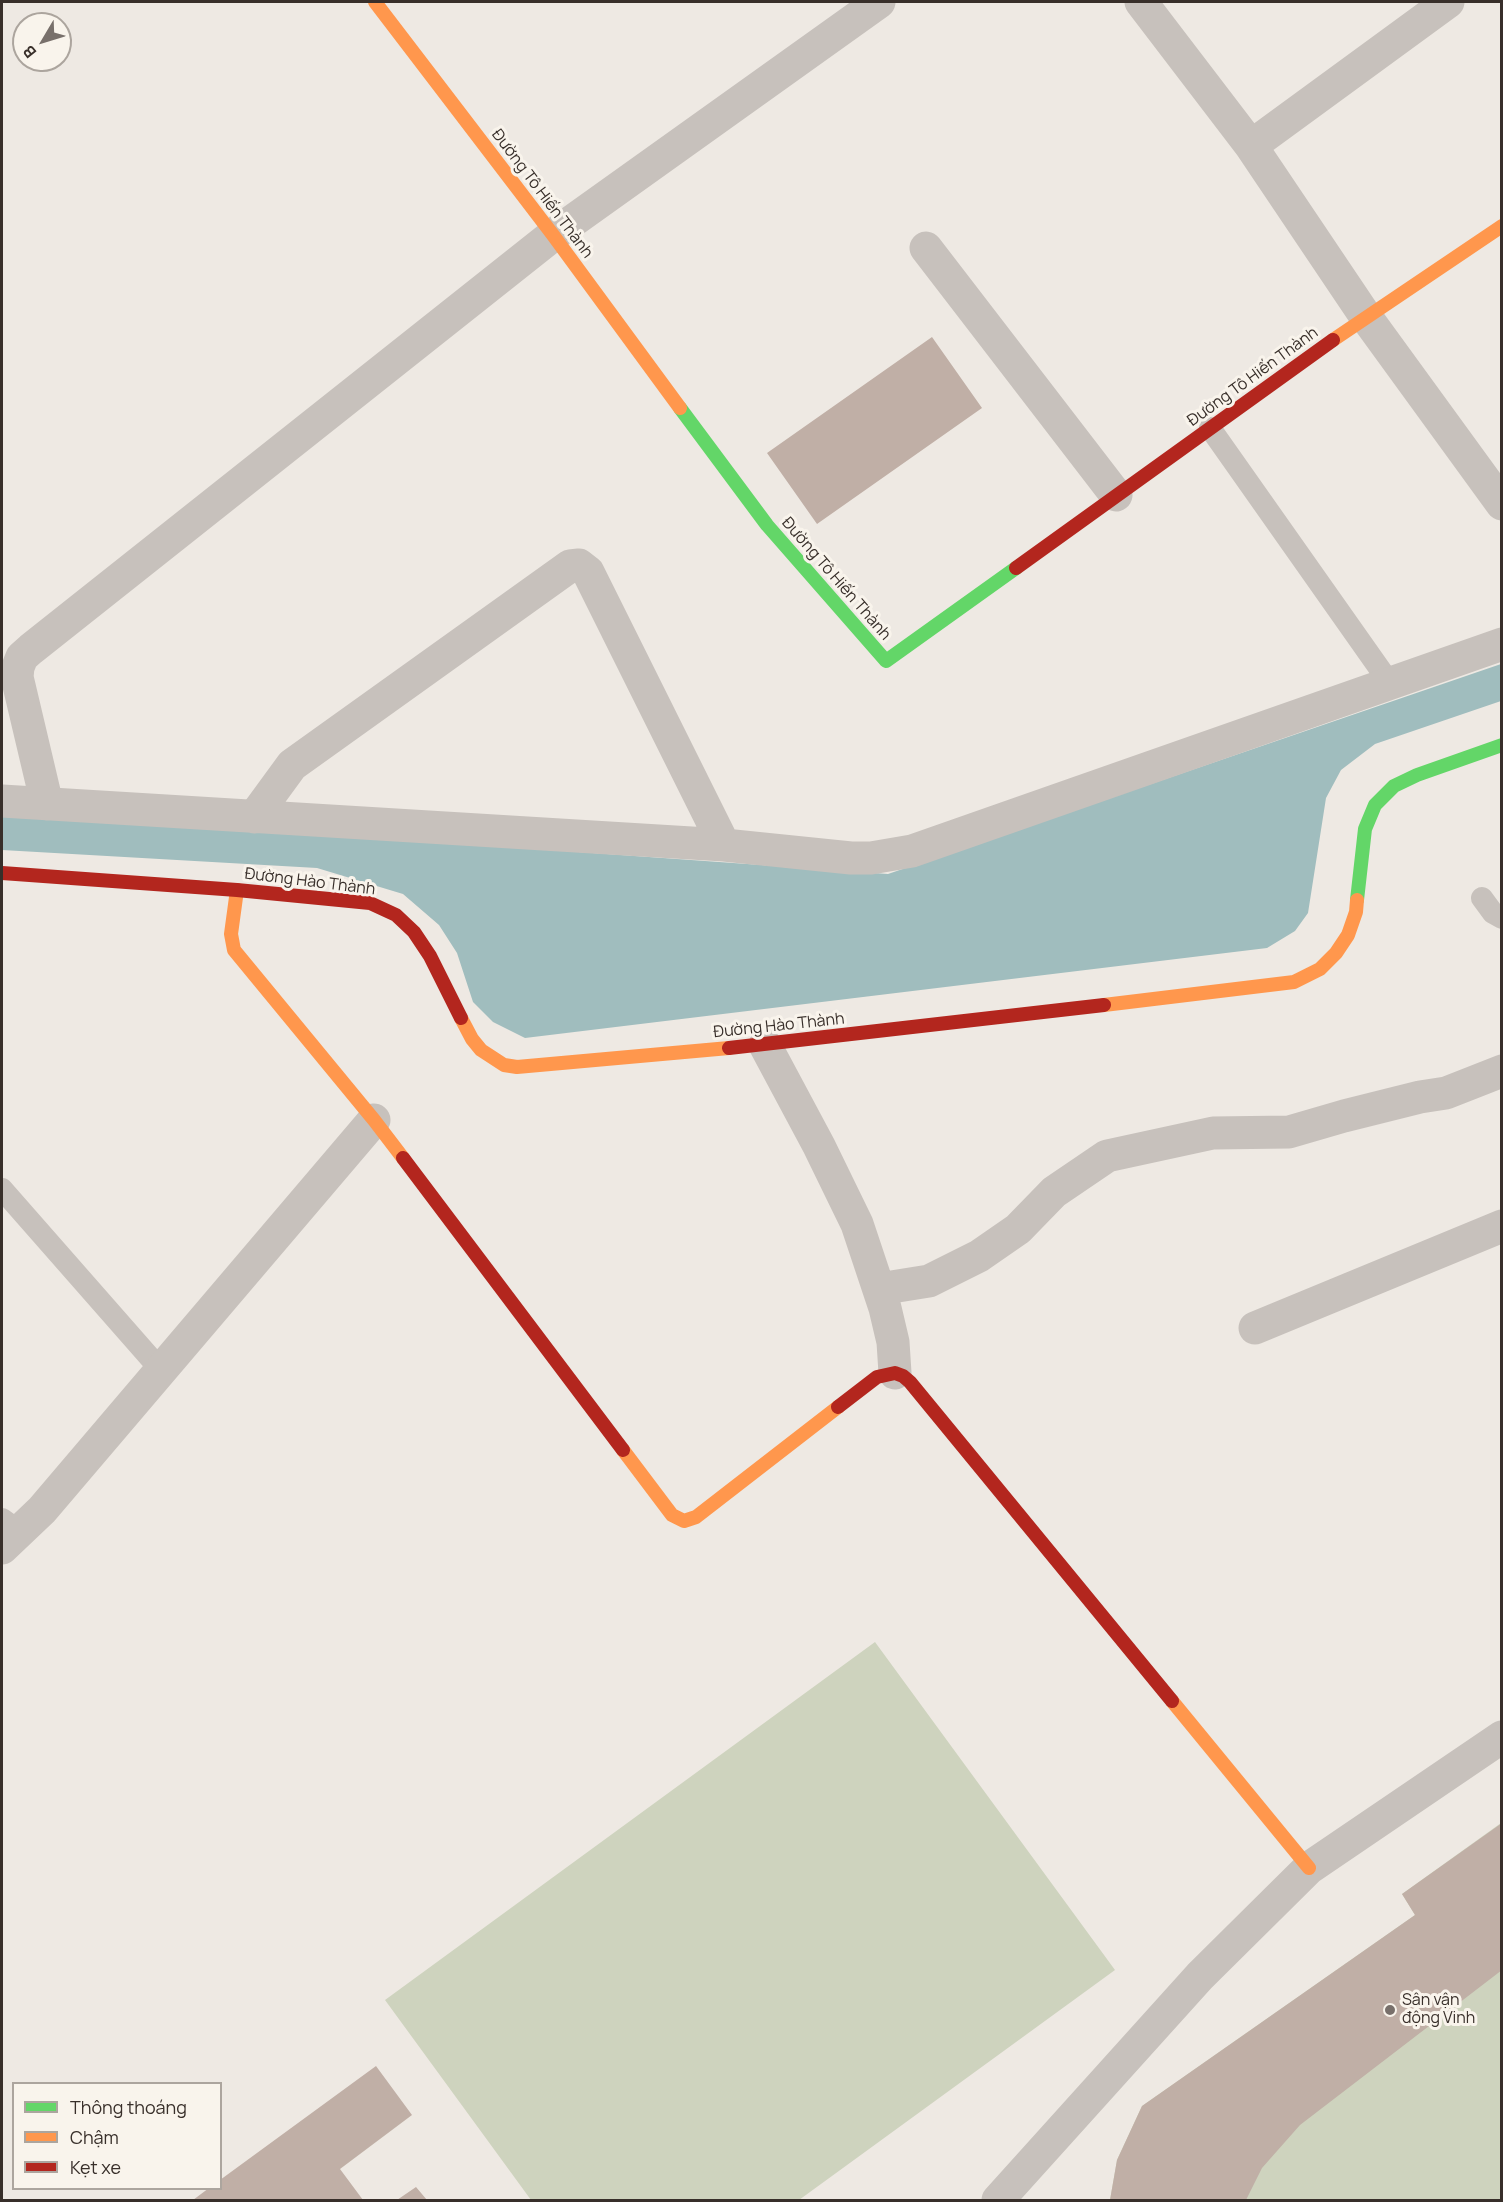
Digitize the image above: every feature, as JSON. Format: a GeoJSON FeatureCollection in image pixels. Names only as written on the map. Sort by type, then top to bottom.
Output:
{"type":"FeatureCollection","features":[{"type":"Feature","properties":{"kind":"street","name":"Đường Tô Hiến Thành"},"geometry":{"type":"LineString","coordinates":[[375,2],[553,235],[767,525],[886,661],[1366,317],[1502,226]]}},
{"type":"Feature","properties":{"kind":"street"},"geometry":{"type":"LineString","coordinates":[[47,804],[17,677],[22,657],[553,235],[879,2]]}},
{"type":"Feature","properties":{"kind":"street"},"geometry":{"type":"LineString","coordinates":[[1141,2],[1251,146],[1366,317],[1502,504]]}},
{"type":"Feature","properties":{"kind":"street"},"geometry":{"type":"LineString","coordinates":[[1251,146],[1448,2]]}},
{"type":"Feature","properties":{"kind":"street"},"geometry":{"type":"LineString","coordinates":[[926,248],[1116,495]]}},
{"type":"Feature","properties":{"kind":"street"},"geometry":{"type":"LineString","coordinates":[[254,817],[292,765],[570,566],[579,565],[588,572],[724,845]]}},
{"type":"Feature","properties":{"kind":"street"},"geometry":{"type":"LineString","coordinates":[[2,801],[724,845],[851,858],[881,857],[912,851],[1502,644]]}},
{"type":"Feature","properties":{"kind":"street","name":"Đường Hào Thành"},"geometry":{"type":"LineString","coordinates":[[2,873],[237,890],[370,903],[396,915],[414,932],[430,956],[472,1038],[481,1050],[504,1065],[517,1067],[765,1045],[1294,982],[1320,969],[1336,953],[1348,935],[1356,912],[1365,829],[1375,806],[1394,786],[1417,775],[1502,745]]}},
{"type":"Feature","properties":{"kind":"street"},"geometry":{"type":"LineString","coordinates":[[237,890],[231,934],[234,950],[374,1120],[672,1515],[684,1521],[696,1517],[877,1377],[895,1372],[910,1382],[1309,1868]]}},
{"type":"Feature","properties":{"kind":"street"},"geometry":{"type":"LineString","coordinates":[[765,1045],[819,1146],[857,1224],[879,1288],[893,1342],[895,1372]]}},
{"type":"Feature","properties":{"kind":"street"},"geometry":{"type":"LineString","coordinates":[[879,1288],[929,1281],[980,1256],[1018,1230],[1054,1192],[1107,1156],[1213,1133],[1289,1132],[1420,1097],[1446,1093],[1502,1071]]}},
{"type":"Feature","properties":{"kind":"street"},"geometry":{"type":"LineString","coordinates":[[8,1533],[64,1485],[160,1369],[374,1120]]}},
{"type":"Feature","properties":{"kind":"street"},"geometry":{"type":"LineString","coordinates":[[1255,1328],[1502,1227]]}},
{"type":"Feature","properties":{"kind":"street"},"geometry":{"type":"LineString","coordinates":[[998,2200],[1200,1976],[1309,1868],[1502,1737]]}},
{"type":"Feature","properties":{"kind":"lane"},"geometry":{"type":"LineString","coordinates":[[1209,428],[1389,682]]}},
{"type":"Feature","properties":{"kind":"lane"},"geometry":{"type":"LineString","coordinates":[[1482,898],[1493,913],[1502,918]]}},
{"type":"Feature","properties":{"kind":"lane"},"geometry":{"type":"LineString","coordinates":[[2,1188],[160,1369]]}},
{"type":"Feature","properties":{"kind":"green space"},"geometry":{"type":"Polygon","coordinates":[[[875,1642],[1115,1970],[799,2200],[531,2200],[385,2000],[875,1642]]]}},
{"type":"Feature","properties":{"kind":"green space","name":"Sân vận động Vinh"},"geometry":{"type":"Polygon","coordinates":[[[1501,1823],[1501,2200],[1110,2200],[1117,2160],[1142,2106],[1415,1915],[1402,1894],[1501,1823]]]}},
{"type":"Feature","properties":{"kind":"water"},"geometry":{"type":"Polygon","coordinates":[[[1501,664],[1501,701],[1375,744],[1341,770],[1326,798],[1308,913],[1295,931],[1267,948],[525,1038],[493,1022],[473,1002],[457,953],[439,925],[403,894],[317,868],[2,850],[2,811],[888,874],[1501,664]]]}},
{"type":"Feature","properties":{"kind":"building"},"geometry":{"type":"Polygon","coordinates":[[[932,337],[982,408],[817,524],[767,453],[932,337]]]}},
{"type":"Feature","properties":{"kind":"building","name":"Sân vận động Vinh"},"geometry":{"type":"Polygon","coordinates":[[[1502,1823],[1502,1970],[1300,2125],[1262,2168],[1246,2200],[1110,2200],[1117,2160],[1142,2106],[1415,1915],[1402,1894],[1502,1823]]]}},
{"type":"Feature","properties":{"kind":"building"},"geometry":{"type":"Polygon","coordinates":[[[376,2066],[412,2115],[340,2169],[363,2200],[193,2200],[206,2190],[222,2190],[222,2179],[376,2066]]]}},
{"type":"Feature","properties":{"kind":"building"},"geometry":{"type":"Polygon","coordinates":[[[416,2187],[427,2200],[397,2200],[416,2187]]]}},
{"type":"Feature","properties":{"kind":"traffic: fast"},"geometry":{"type":"LineString","coordinates":[[680,408],[767,525],[886,661],[1016,568]]}},
{"type":"Feature","properties":{"kind":"traffic: fast"},"geometry":{"type":"LineString","coordinates":[[1357,900],[1365,829],[1375,805],[1394,786],[1417,775],[1502,745]]}},
{"type":"Feature","properties":{"kind":"traffic: slow"},"geometry":{"type":"LineString","coordinates":[[375,2],[553,235],[680,408]]}},
{"type":"Feature","properties":{"kind":"traffic: slow"},"geometry":{"type":"LineString","coordinates":[[1333,340],[1502,226]]}},
{"type":"Feature","properties":{"kind":"traffic: slow"},"geometry":{"type":"LineString","coordinates":[[237,890],[231,934],[234,950],[403,1158]]}},
{"type":"Feature","properties":{"kind":"traffic: slow"},"geometry":{"type":"LineString","coordinates":[[1104,1005],[1294,982],[1320,969],[1336,953],[1348,935],[1356,912],[1357,900]]}},
{"type":"Feature","properties":{"kind":"traffic: slow"},"geometry":{"type":"LineString","coordinates":[[461,1018],[472,1039],[481,1050],[504,1065],[517,1067],[729,1048]]}},
{"type":"Feature","properties":{"kind":"traffic: slow"},"geometry":{"type":"LineString","coordinates":[[623,1450],[672,1515],[684,1521],[696,1517],[838,1407]]}},
{"type":"Feature","properties":{"kind":"traffic: slow"},"geometry":{"type":"LineString","coordinates":[[1172,1701],[1309,1868]]}},
{"type":"Feature","properties":{"kind":"traffic: jam"},"geometry":{"type":"LineString","coordinates":[[1016,568],[1333,340]]}},
{"type":"Feature","properties":{"kind":"traffic: jam"},"geometry":{"type":"LineString","coordinates":[[2,873],[237,890],[370,903],[396,915],[414,932],[430,956],[461,1018]]}},
{"type":"Feature","properties":{"kind":"traffic: jam"},"geometry":{"type":"LineString","coordinates":[[729,1048],[1104,1005]]}},
{"type":"Feature","properties":{"kind":"traffic: jam"},"geometry":{"type":"LineString","coordinates":[[403,1158],[623,1450]]}},
{"type":"Feature","properties":{"kind":"traffic: jam"},"geometry":{"type":"LineString","coordinates":[[838,1407],[877,1377],[895,1373],[910,1382],[1172,1701]]}},
{"type":"Feature","properties":{"kind":"place","name":"Sân vận động Vinh"},"geometry":{"type":"Point","coordinates":[1390,2010]}}]}
